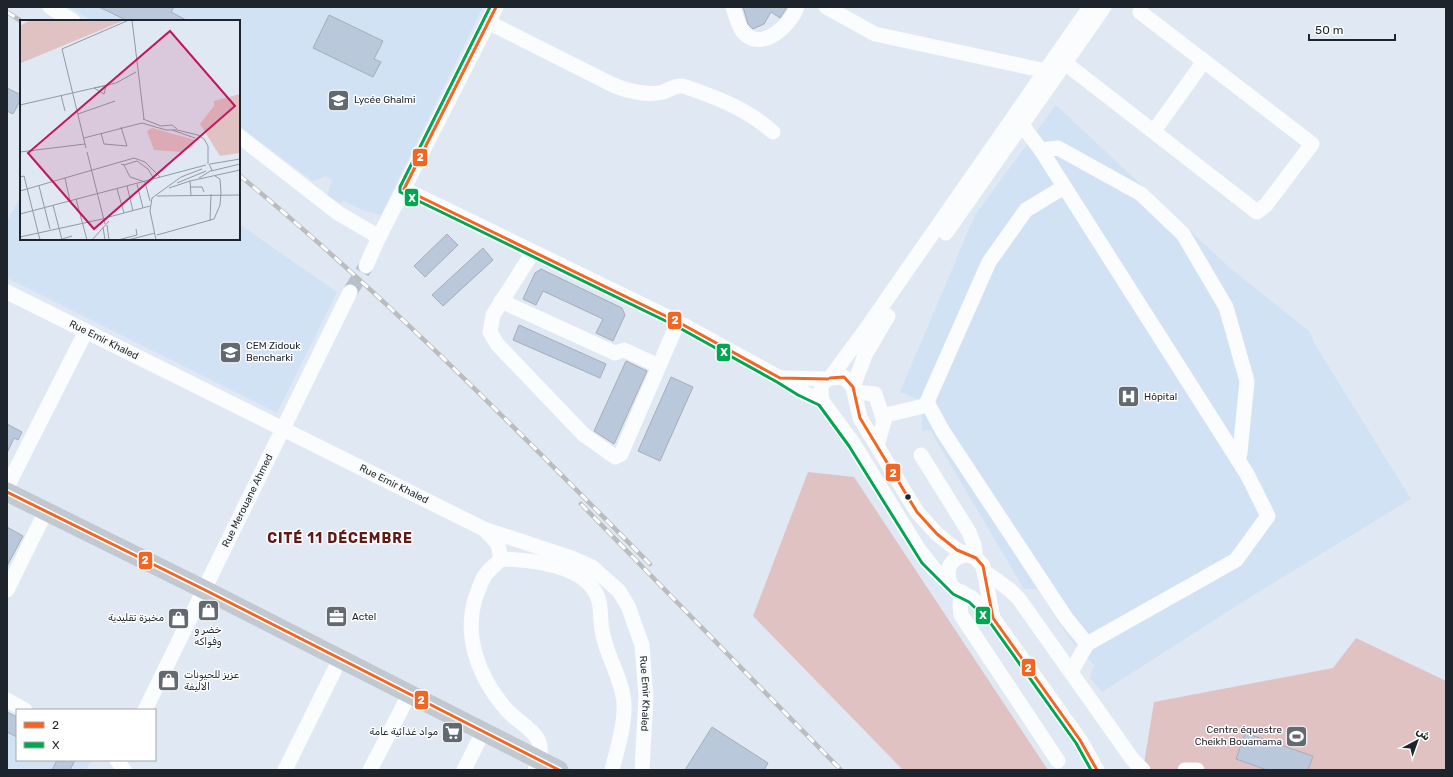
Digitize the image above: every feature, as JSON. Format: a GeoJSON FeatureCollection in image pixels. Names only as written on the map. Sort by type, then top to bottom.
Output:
{"type":"FeatureCollection","features":[{"type":"Feature","properties":{"kind":"main road"},"geometry":{"type":"LineString","coordinates":[[7,492],[410,694],[483,732],[538,765],[559,770]]}},
{"type":"Feature","properties":{"kind":"street"},"geometry":{"type":"LineString","coordinates":[[50,7],[71,20]]}},
{"type":"Feature","properties":{"kind":"street"},"geometry":{"type":"LineString","coordinates":[[366,266],[379,237],[496,7]]}},
{"type":"Feature","properties":{"kind":"street"},"geometry":{"type":"LineString","coordinates":[[733,7],[744,34],[755,39],[761,39],[784,27],[794,15],[797,7]]}},
{"type":"Feature","properties":{"kind":"street"},"geometry":{"type":"LineString","coordinates":[[826,7],[875,34],[1046,70]]}},
{"type":"Feature","properties":{"kind":"street"},"geometry":{"type":"LineString","coordinates":[[1090,7],[864,332],[820,389],[825,404],[853,443],[919,550],[934,569],[959,590],[980,604],[993,618],[1080,740],[1097,770]]}},
{"type":"Feature","properties":{"kind":"street"},"geometry":{"type":"LineString","coordinates":[[404,189],[678,322],[838,411],[849,406],[864,355],[881,326],[1104,7]]}},
{"type":"Feature","properties":{"kind":"street"},"geometry":{"type":"LineString","coordinates":[[1065,63],[1257,212],[1266,205],[1312,144],[1140,12]]}},
{"type":"Feature","properties":{"kind":"street"},"geometry":{"type":"LineString","coordinates":[[488,22],[613,86],[629,90],[654,93],[663,92],[674,86],[683,86],[740,108],[773,132]]}},
{"type":"Feature","properties":{"kind":"street"},"geometry":{"type":"LineString","coordinates":[[1154,131],[1204,61]]}},
{"type":"Feature","properties":{"kind":"street"},"geometry":{"type":"LineString","coordinates":[[1022,124],[1041,150],[1238,460],[1268,516],[1236,560],[1087,644],[1071,672]]}},
{"type":"Feature","properties":{"kind":"street"},"geometry":{"type":"LineString","coordinates":[[240,137],[338,213],[379,237]]}},
{"type":"Feature","properties":{"kind":"street"},"geometry":{"type":"LineString","coordinates":[[1041,150],[1058,148],[1141,194],[1183,234],[1226,307],[1247,381],[1238,460]]}},
{"type":"Feature","properties":{"kind":"street"},"geometry":{"type":"LineString","coordinates":[[1064,187],[1026,210],[989,262],[927,402],[942,430],[1066,618],[1087,644]]}},
{"type":"Feature","properties":{"kind":"street"},"geometry":{"type":"LineString","coordinates":[[533,252],[493,315],[490,332],[497,344],[584,435],[615,457],[621,454],[678,322]]}},
{"type":"Feature","properties":{"kind":"street","name":"Rue Emir Khaled"},"geometry":{"type":"LineString","coordinates":[[7,292],[484,530],[572,558],[592,567],[619,591],[631,611],[642,645],[646,697],[642,769]]}},
{"type":"Feature","properties":{"kind":"street","name":"Rue Merouane Ahmed"},"geometry":{"type":"LineString","coordinates":[[146,709],[350,292]]}},
{"type":"Feature","properties":{"kind":"street"},"geometry":{"type":"LineString","coordinates":[[501,301],[615,353],[624,350],[659,366]]}},
{"type":"Feature","properties":{"kind":"street"},"geometry":{"type":"LineString","coordinates":[[7,487],[86,331]]}},
{"type":"Feature","properties":{"kind":"street"},"geometry":{"type":"LineString","coordinates":[[780,378],[844,377],[854,392],[860,418],[918,512],[948,543],[971,557],[984,574],[1015,594],[1133,760],[1142,770]]}},
{"type":"Feature","properties":{"kind":"street"},"geometry":{"type":"LineString","coordinates":[[854,392],[875,394],[884,421],[877,446]]}},
{"type":"Feature","properties":{"kind":"street"},"geometry":{"type":"LineString","coordinates":[[882,416],[928,405]]}},
{"type":"Feature","properties":{"kind":"street"},"geometry":{"type":"LineString","coordinates":[[921,455],[969,532],[974,545],[971,557]]}},
{"type":"Feature","properties":{"kind":"street"},"geometry":{"type":"LineString","coordinates":[[7,590],[46,511]]}},
{"type":"Feature","properties":{"kind":"street"},"geometry":{"type":"LineString","coordinates":[[484,530],[498,544],[501,559]]}},
{"type":"Feature","properties":{"kind":"street"},"geometry":{"type":"LineString","coordinates":[[971,557],[953,560],[947,572],[959,590],[961,615],[1058,761]]}},
{"type":"Feature","properties":{"kind":"street"},"geometry":{"type":"LineString","coordinates":[[538,765],[540,750],[537,738],[507,711],[493,694],[482,674],[475,653],[470,627],[471,613],[485,575],[501,559],[528,560],[560,568],[590,585],[598,597],[601,609],[600,622],[603,635],[619,681],[624,703],[622,723],[612,770]]}},
{"type":"Feature","properties":{"kind":"street"},"geometry":{"type":"LineString","coordinates":[[959,590],[970,592],[980,587],[984,574]]}},
{"type":"Feature","properties":{"kind":"street"},"geometry":{"type":"LineString","coordinates":[[984,574],[993,618]]}},
{"type":"Feature","properties":{"kind":"street"},"geometry":{"type":"LineString","coordinates":[[285,770],[340,659]]}},
{"type":"Feature","properties":{"kind":"street"},"geometry":{"type":"LineString","coordinates":[[370,770],[410,694]]}},
{"type":"Feature","properties":{"kind":"street"},"geometry":{"type":"LineString","coordinates":[[7,700],[23,709]]}},
{"type":"Feature","properties":{"kind":"street"},"geometry":{"type":"LineString","coordinates":[[464,770],[483,732]]}},
{"type":"Feature","properties":{"kind":"street"},"geometry":{"type":"LineString","coordinates":[[1185,770],[1197,770]]}},
{"type":"Feature","properties":{"kind":"shaded area","name":"Lycée Ghalmi"},"geometry":{"type":"Polygon","coordinates":[[[69,7],[483,7],[381,215],[365,211],[344,201],[340,203],[327,196],[332,181],[326,176],[313,181],[240,127],[240,20],[91,20],[69,7]]]}},
{"type":"Feature","properties":{"kind":"shaded area","name":"Hôpital"},"geometry":{"type":"Polygon","coordinates":[[[1056,105],[1231,269],[1309,331],[1314,343],[1411,499],[1252,596],[1102,692],[1090,678],[1094,665],[1069,638],[1038,589],[1024,589],[930,430],[922,431],[922,401],[900,392],[975,215],[1056,105]]]}},
{"type":"Feature","properties":{"kind":"shaded area","name":"CEM Zidouk Bencharki"},"geometry":{"type":"Polygon","coordinates":[[[20,197],[20,240],[240,240],[240,225],[337,292],[277,413],[7,278],[7,222],[20,197]]]}},
{"type":"Feature","properties":{"kind":"shaded area"},"geometry":{"type":"Polygon","coordinates":[[[808,472],[854,477],[1048,770],[903,770],[753,616],[808,472]]]}},
{"type":"Feature","properties":{"kind":"shaded area","name":"Centre équestre Cheikh Bouamama"},"geometry":{"type":"Polygon","coordinates":[[[1356,638],[1446,681],[1446,770],[1143,770],[1154,702],[1333,668],[1356,638]]]}},
{"type":"Feature","properties":{"kind":"shaded area"},"geometry":{"type":"Polygon","coordinates":[[[7,713],[16,717],[16,761],[92,761],[85,770],[7,770],[7,713]]]}},
{"type":"Feature","properties":{"kind":"building"},"geometry":{"type":"Polygon","coordinates":[[[99,7],[174,7],[171,12],[186,20],[126,20],[99,7]]]}},
{"type":"Feature","properties":{"kind":"building"},"geometry":{"type":"Polygon","coordinates":[[[743,7],[787,7],[780,18],[771,12],[764,24],[753,29],[748,24],[743,7]]]}},
{"type":"Feature","properties":{"kind":"building"},"geometry":{"type":"Polygon","coordinates":[[[329,15],[383,41],[374,59],[381,62],[373,77],[313,48],[329,15]]]}},
{"type":"Feature","properties":{"kind":"building"},"geometry":{"type":"Polygon","coordinates":[[[7,88],[20,94],[20,101],[13,114],[7,111],[7,88]]]}},
{"type":"Feature","properties":{"kind":"building"},"geometry":{"type":"Polygon","coordinates":[[[447,234],[458,245],[425,277],[414,266],[447,234]]]}},
{"type":"Feature","properties":{"kind":"building"},"geometry":{"type":"Polygon","coordinates":[[[483,248],[493,260],[443,306],[432,295],[483,248]]]}},
{"type":"Feature","properties":{"kind":"building"},"geometry":{"type":"Polygon","coordinates":[[[541,269],[622,308],[625,315],[613,341],[596,333],[603,319],[543,291],[536,305],[523,299],[535,273],[541,269]]]}},
{"type":"Feature","properties":{"kind":"building"},"geometry":{"type":"Polygon","coordinates":[[[519,325],[606,364],[600,378],[513,340],[519,325]]]}},
{"type":"Feature","properties":{"kind":"building"},"geometry":{"type":"Polygon","coordinates":[[[626,361],[647,371],[614,444],[594,431],[626,361]]]}},
{"type":"Feature","properties":{"kind":"building"},"geometry":{"type":"Polygon","coordinates":[[[671,377],[693,387],[660,461],[638,451],[671,377]]]}},
{"type":"Feature","properties":{"kind":"building"},"geometry":{"type":"Polygon","coordinates":[[[7,424],[22,432],[18,440],[14,438],[7,453],[7,424]]]}},
{"type":"Feature","properties":{"kind":"building"},"geometry":{"type":"Polygon","coordinates":[[[7,527],[23,536],[7,566],[7,527]]]}},
{"type":"Feature","properties":{"kind":"building"},"geometry":{"type":"Polygon","coordinates":[[[7,712],[16,716],[16,736],[7,732],[7,712]]]}},
{"type":"Feature","properties":{"kind":"building"},"geometry":{"type":"Polygon","coordinates":[[[712,727],[768,763],[764,770],[685,770],[712,727]]]}},
{"type":"Feature","properties":{"kind":"building"},"geometry":{"type":"Polygon","coordinates":[[[1245,733],[1313,756],[1308,770],[1267,770],[1236,759],[1245,733]]]}},
{"type":"Feature","properties":{"kind":"building"},"geometry":{"type":"Polygon","coordinates":[[[56,761],[74,761],[70,770],[52,770],[56,761]]]}},
{"type":"Feature","properties":{"kind":"tunnel"},"geometry":{"type":"LineString","coordinates":[[350,292],[366,266]]}},
{"type":"Feature","properties":{"kind":"railway"},"geometry":{"type":"LineString","coordinates":[[7,12],[20,20]]}},
{"type":"Feature","properties":{"kind":"railway"},"geometry":{"type":"LineString","coordinates":[[240,176],[398,315],[500,414],[650,564]]}},
{"type":"Feature","properties":{"kind":"railway"},"geometry":{"type":"LineString","coordinates":[[581,504],[841,770]]}},
{"type":"Feature","properties":{"kind":"transit line","name":"X"},"geometry":{"type":"LineString","coordinates":[[490,7],[400,187],[400,192],[676,326],[798,395],[819,405],[849,446],[922,563],[953,594],[969,602],[989,621],[1076,743],[1091,770]]}},
{"type":"Feature","properties":{"kind":"transit line","name":"2"},"geometry":{"type":"LineString","coordinates":[[496,7],[404,189],[678,322],[780,378],[828,379]]}},
{"type":"Feature","properties":{"kind":"transit line","name":"2"},"geometry":{"type":"LineString","coordinates":[[830,378],[844,377],[853,387],[860,418],[917,512],[937,534],[957,550],[976,558],[983,566],[993,618],[1080,740],[1097,770]]}},
{"type":"Feature","properties":{"kind":"transit line","name":"2"},"geometry":{"type":"LineString","coordinates":[[7,492],[205,590],[559,770]]}},
{"type":"Feature","properties":{"kind":"place","name":"Lycée Ghalmi"},"geometry":{"type":"Point","coordinates":[338,100]}},
{"type":"Feature","properties":{"kind":"place","name":"CEM Zidouk Bencharki"},"geometry":{"type":"Point","coordinates":[231,352]}},
{"type":"Feature","properties":{"kind":"place","name":"Hôpital"},"geometry":{"type":"Point","coordinates":[1129,397]}},
{"type":"Feature","properties":{"kind":"place","name":"خضر و وفواكه"},"geometry":{"type":"Point","coordinates":[208,610]}},
{"type":"Feature","properties":{"kind":"place","name":"Actel"},"geometry":{"type":"Point","coordinates":[337,617]}},
{"type":"Feature","properties":{"kind":"place","name":"مخبزة تقليدية"},"geometry":{"type":"Point","coordinates":[179,618]}},
{"type":"Feature","properties":{"kind":"place","name":"عزيز للحيونات الاليفة"},"geometry":{"type":"Point","coordinates":[168,681]}},
{"type":"Feature","properties":{"kind":"place","name":"مواد غذائية عامة"},"geometry":{"type":"Point","coordinates":[453,732]}},
{"type":"Feature","properties":{"kind":"place","name":"Centre équestre Cheikh Bouamama"},"geometry":{"type":"Point","coordinates":[1297,736]}},
{"type":"Feature","properties":{"kind":"district","name":"CITÉ 11 DÉCEMBRE"},"geometry":{"type":"Point","coordinates":[340,538]}}]}
